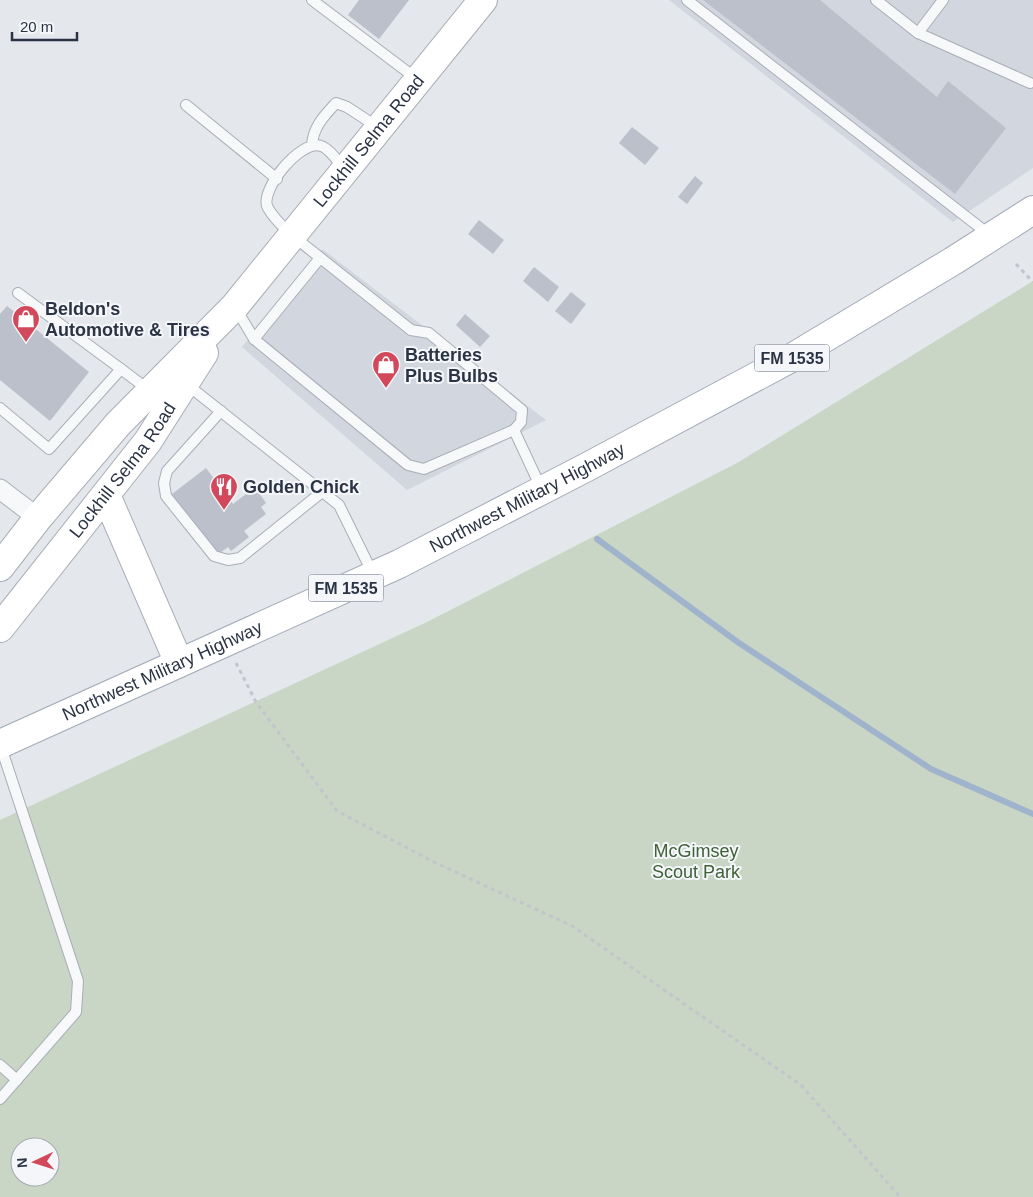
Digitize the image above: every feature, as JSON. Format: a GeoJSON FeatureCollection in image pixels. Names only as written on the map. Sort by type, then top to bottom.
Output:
{"type":"FeatureCollection","features":[{"type":"Feature","properties":{"kind":"main road","name":"Lockhill Selma Road"},"geometry":{"type":"LineString","coordinates":[[3,624],[148,441],[235,306],[483,0]]}},
{"type":"Feature","properties":{"kind":"main road","name":"Northwest Military Highway"},"geometry":{"type":"LineString","coordinates":[[0,744],[373,575],[709,404],[793,357],[992,237],[1033,210]]}},
{"type":"Feature","properties":{"kind":"main road","name":"Lockhill Selma Road"},"geometry":{"type":"LineString","coordinates":[[0,567],[38,518],[118,424],[235,306]]}},
{"type":"Feature","properties":{"kind":"main road"},"geometry":{"type":"LineString","coordinates":[[106,495],[179,663]]}},
{"type":"Feature","properties":{"kind":"main road"},"geometry":{"type":"LineString","coordinates":[[3,624],[10,595],[17,581],[39,555],[43,543],[43,532],[38,518]]}},
{"type":"Feature","properties":{"kind":"street"},"geometry":{"type":"LineString","coordinates":[[0,489],[38,518]]}},
{"type":"Feature","properties":{"kind":"lane"},"geometry":{"type":"LineString","coordinates":[[312,0],[418,80]]}},
{"type":"Feature","properties":{"kind":"lane"},"geometry":{"type":"LineString","coordinates":[[686,0],[992,237]]}},
{"type":"Feature","properties":{"kind":"lane"},"geometry":{"type":"LineString","coordinates":[[876,0],[918,33],[1032,82]]}},
{"type":"Feature","properties":{"kind":"lane"},"geometry":{"type":"LineString","coordinates":[[918,33],[943,0]]}},
{"type":"Feature","properties":{"kind":"lane"},"geometry":{"type":"LineString","coordinates":[[312,144],[312,134],[323,117],[336,103],[347,107],[379,128]]}},
{"type":"Feature","properties":{"kind":"lane"},"geometry":{"type":"LineString","coordinates":[[186,105],[277,179]]}},
{"type":"Feature","properties":{"kind":"lane"},"geometry":{"type":"LineString","coordinates":[[235,306],[254,339],[408,465],[424,469],[514,430],[522,422],[522,410],[429,333],[411,330],[320,258],[292,235],[268,209],[266,202],[267,194],[286,165],[304,147],[312,144],[322,146],[345,170]]}},
{"type":"Feature","properties":{"kind":"lane"},"geometry":{"type":"LineString","coordinates":[[254,339],[320,258]]}},
{"type":"Feature","properties":{"kind":"lane"},"geometry":{"type":"LineString","coordinates":[[18,293],[150,391]]}},
{"type":"Feature","properties":{"kind":"lane"},"geometry":{"type":"LineString","coordinates":[[0,408],[49,450],[121,369]]}},
{"type":"Feature","properties":{"kind":"lane"},"geometry":{"type":"LineString","coordinates":[[185,383],[339,505],[373,575]]}},
{"type":"Feature","properties":{"kind":"lane"},"geometry":{"type":"LineString","coordinates":[[221,412],[167,471],[164,482],[166,496],[214,556],[228,560],[240,558],[322,492]]}},
{"type":"Feature","properties":{"kind":"lane"},"geometry":{"type":"LineString","coordinates":[[514,430],[542,490]]}},
{"type":"Feature","properties":{"kind":"lane"},"geometry":{"type":"LineString","coordinates":[[0,744],[78,981],[76,1012],[0,1099]]}},
{"type":"Feature","properties":{"kind":"lane"},"geometry":{"type":"LineString","coordinates":[[0,1065],[17,1080]]}},
{"type":"Feature","properties":{"kind":"path"},"geometry":{"type":"LineString","coordinates":[[1016,264],[1033,282]]}},
{"type":"Feature","properties":{"kind":"path"},"geometry":{"type":"LineString","coordinates":[[232,639],[256,702],[337,811],[434,862],[572,926],[801,1085],[900,1197]]}},
{"type":"Feature","properties":{"kind":"shaded area"},"geometry":{"type":"Polygon","coordinates":[[[669,0],[1033,0],[1033,168],[953,222],[669,0]]]}},
{"type":"Feature","properties":{"kind":"shaded area"},"geometry":{"type":"Polygon","coordinates":[[[322,249],[546,420],[407,490],[242,347],[322,249]]]}},
{"type":"Feature","properties":{"kind":"green space","name":"McGimsey Scout Park"},"geometry":{"type":"Polygon","coordinates":[[[1033,281],[1033,1197],[0,1197],[0,820],[427,622],[737,463],[1033,281]]]}},
{"type":"Feature","properties":{"kind":"building"},"geometry":{"type":"Polygon","coordinates":[[[359,0],[409,0],[379,39],[348,15],[359,0]]]}},
{"type":"Feature","properties":{"kind":"building"},"geometry":{"type":"Polygon","coordinates":[[[703,0],[820,0],[937,97],[948,81],[1006,128],[955,194],[703,0]]]}},
{"type":"Feature","properties":{"kind":"building"},"geometry":{"type":"Polygon","coordinates":[[[632,127],[659,148],[645,165],[619,143],[632,127]]]}},
{"type":"Feature","properties":{"kind":"building"},"geometry":{"type":"Polygon","coordinates":[[[695,176],[703,183],[687,204],[678,197],[695,176]]]}},
{"type":"Feature","properties":{"kind":"building"},"geometry":{"type":"Polygon","coordinates":[[[479,220],[504,240],[493,254],[468,234],[479,220]]]}},
{"type":"Feature","properties":{"kind":"building"},"geometry":{"type":"Polygon","coordinates":[[[534,267],[559,287],[548,302],[523,281],[534,267]]]}},
{"type":"Feature","properties":{"kind":"building"},"geometry":{"type":"Polygon","coordinates":[[[571,292],[586,304],[571,324],[555,311],[571,292]]]}},
{"type":"Feature","properties":{"kind":"building","name":"Beldon's Automotive & Tires"},"geometry":{"type":"Polygon","coordinates":[[[7,306],[89,372],[50,421],[0,380],[0,314],[7,306]]]}},
{"type":"Feature","properties":{"kind":"building"},"geometry":{"type":"Polygon","coordinates":[[[465,314],[490,336],[480,347],[456,325],[465,314]]]}},
{"type":"Feature","properties":{"kind":"building","name":"Golden Chick"},"geometry":{"type":"Polygon","coordinates":[[[206,468],[233,504],[255,487],[266,503],[261,507],[266,514],[244,531],[249,537],[231,551],[228,547],[217,555],[172,494],[206,468]]]}},
{"type":"Feature","properties":{"kind":"waterway"},"geometry":{"type":"LineString","coordinates":[[597,539],[739,643],[931,769],[1033,814]]}},
{"type":"Feature","properties":{"kind":"place","name":"Beldon's Automotive & Tires"},"geometry":{"type":"Point","coordinates":[26,343]}},
{"type":"Feature","properties":{"kind":"place","name":"Batteries Plus Bulbs"},"geometry":{"type":"Point","coordinates":[386,389]}},
{"type":"Feature","properties":{"kind":"place","name":"Golden Chick"},"geometry":{"type":"Point","coordinates":[224,511]}}]}
